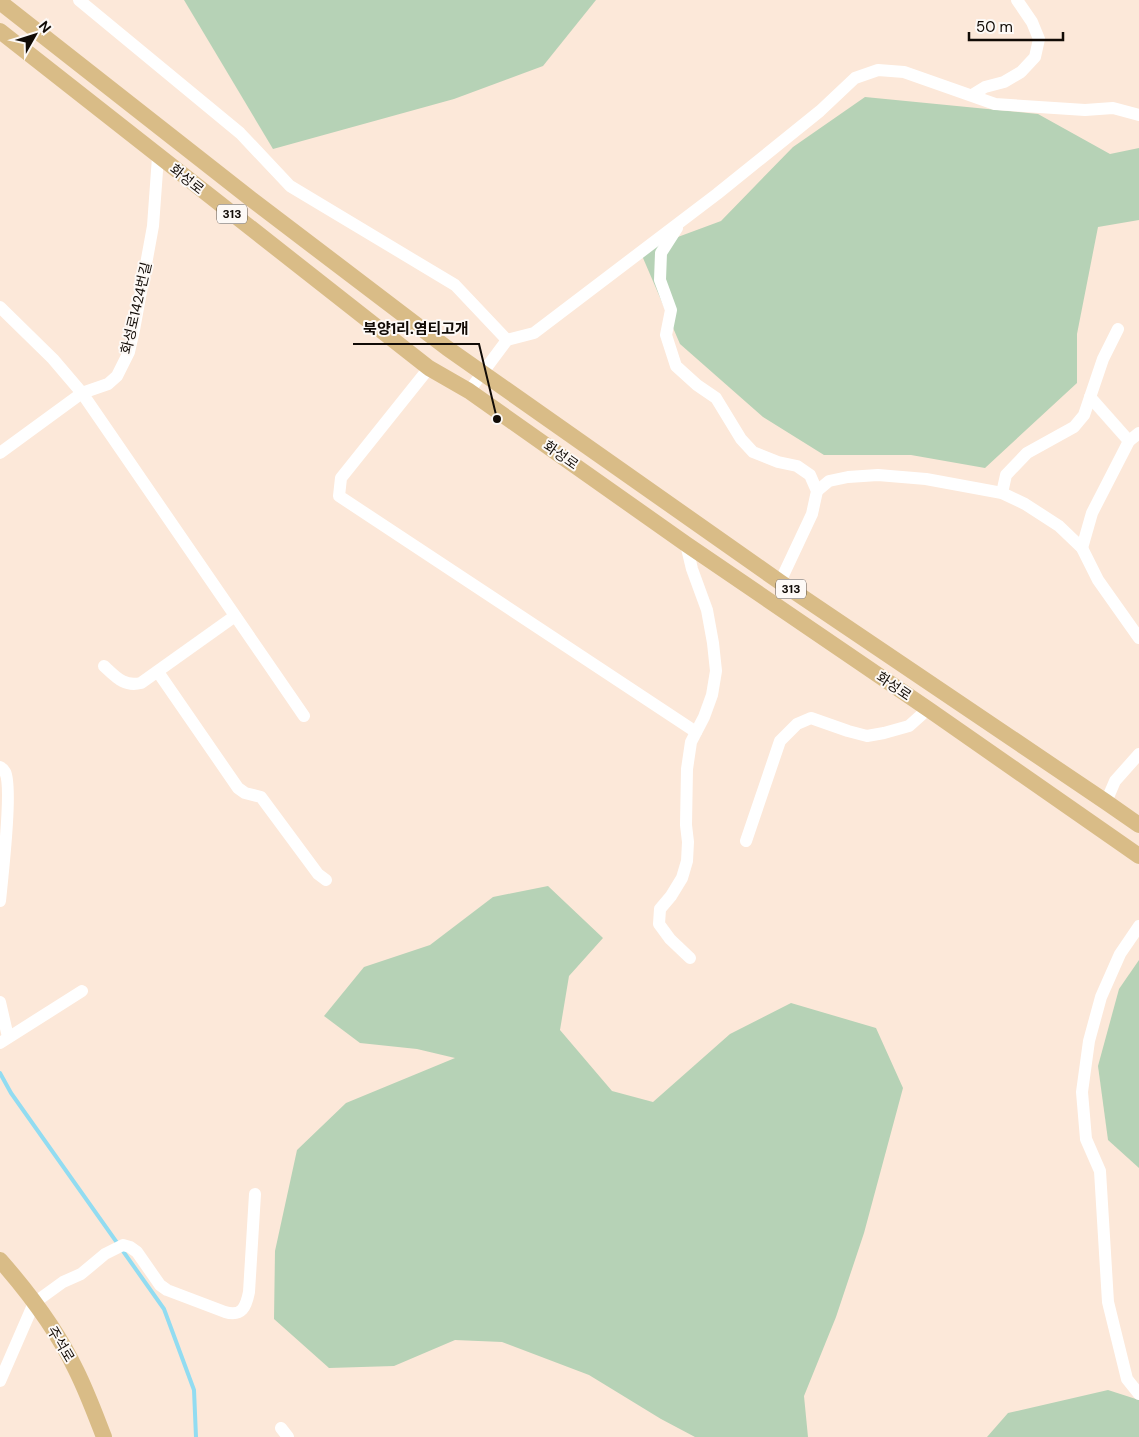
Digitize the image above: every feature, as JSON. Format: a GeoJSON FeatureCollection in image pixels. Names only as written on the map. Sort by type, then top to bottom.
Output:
{"type":"FeatureCollection","features":[{"type":"Feature","properties":{"kind":"main road","name":"화성로"},"geometry":{"type":"LineString","coordinates":[[0,2],[251,199],[447,348],[780,582],[1139,825]]}},
{"type":"Feature","properties":{"kind":"main road","name":"화성로"},"geometry":{"type":"LineString","coordinates":[[0,31],[429,368],[469,390],[686,544],[1139,856]]}},
{"type":"Feature","properties":{"kind":"main road","name":"주석로"},"geometry":{"type":"LineString","coordinates":[[0,1260],[34,1303],[76,1369],[104,1437]]}},
{"type":"Feature","properties":{"kind":"street"},"geometry":{"type":"LineString","coordinates":[[79,0],[240,133],[290,186],[456,285],[507,340]]}},
{"type":"Feature","properties":{"kind":"street"},"geometry":{"type":"LineString","coordinates":[[972,95],[985,87],[1004,82],[1021,72],[1035,57],[1039,38],[1032,22],[1017,0]]}},
{"type":"Feature","properties":{"kind":"street"},"geometry":{"type":"LineString","coordinates":[[469,390],[507,340],[534,332],[683,220],[820,111],[854,78],[878,70],[904,72],[995,104],[1086,110],[1113,108],[1139,115]]}},
{"type":"Feature","properties":{"kind":"street","name":"화성로1424번길"},"geometry":{"type":"LineString","coordinates":[[0,454],[82,393],[108,384],[116,376],[128,352],[151,235],[158,157]]}},
{"type":"Feature","properties":{"kind":"street"},"geometry":{"type":"LineString","coordinates":[[683,220],[661,253],[660,280],[671,310],[666,335],[676,366],[697,386],[716,398],[741,439],[754,452],[778,462],[797,466],[810,476],[817,491],[812,514],[780,582]]}},
{"type":"Feature","properties":{"kind":"street"},"geometry":{"type":"LineString","coordinates":[[0,307],[53,359],[82,393],[304,716]]}},
{"type":"Feature","properties":{"kind":"street"},"geometry":{"type":"LineString","coordinates":[[1002,493],[1006,474],[1027,453],[1074,427],[1084,414],[1103,359],[1118,329]]}},
{"type":"Feature","properties":{"kind":"street"},"geometry":{"type":"LineString","coordinates":[[429,368],[341,478],[339,496],[696,732]]}},
{"type":"Feature","properties":{"kind":"street"},"geometry":{"type":"LineString","coordinates":[[1090,397],[1129,442]]}},
{"type":"Feature","properties":{"kind":"street"},"geometry":{"type":"LineString","coordinates":[[1082,548],[1092,513],[1129,442],[1139,433]]}},
{"type":"Feature","properties":{"kind":"street"},"geometry":{"type":"LineString","coordinates":[[817,491],[829,481],[878,474],[926,479],[1002,493],[1025,504],[1059,526],[1082,548],[1098,580],[1139,638]]}},
{"type":"Feature","properties":{"kind":"street"},"geometry":{"type":"LineString","coordinates":[[686,544],[692,569],[706,610],[713,643],[716,671],[712,695],[704,717],[691,742],[687,768],[687,861],[682,878],[660,909],[659,924],[670,939],[690,958]]}},
{"type":"Feature","properties":{"kind":"street"},"geometry":{"type":"LineString","coordinates":[[104,666],[115,676],[132,685],[141,683],[235,616]]}},
{"type":"Feature","properties":{"kind":"street"},"geometry":{"type":"LineString","coordinates":[[158,672],[238,788],[245,793],[261,797],[318,874],[326,880]]}},
{"type":"Feature","properties":{"kind":"street"},"geometry":{"type":"LineString","coordinates":[[746,841],[780,741],[797,724],[811,718],[867,736],[884,734],[909,726],[928,709]]}},
{"type":"Feature","properties":{"kind":"street"},"geometry":{"type":"LineString","coordinates":[[1106,802],[1116,781],[1139,754]]}},
{"type":"Feature","properties":{"kind":"street"},"geometry":{"type":"LineString","coordinates":[[0,767],[6,773],[8,782],[0,902]]}},
{"type":"Feature","properties":{"kind":"street"},"geometry":{"type":"LineString","coordinates":[[1139,926],[1120,954],[1100,997],[1089,1041],[1082,1092],[1086,1139],[1100,1171],[1108,1302],[1127,1379],[1139,1394]]}},
{"type":"Feature","properties":{"kind":"street"},"geometry":{"type":"LineString","coordinates":[[0,1002],[4,1040],[82,991]]}},
{"type":"Feature","properties":{"kind":"street"},"geometry":{"type":"LineString","coordinates":[[0,1381],[34,1303],[63,1282],[81,1274],[105,1254],[123,1245],[137,1252],[160,1285],[167,1290],[233,1314],[241,1311],[246,1304],[249,1292],[254,1194]]}},
{"type":"Feature","properties":{"kind":"green space"},"geometry":{"type":"Polygon","coordinates":[[[184,0],[596,0],[543,66],[454,99],[273,149],[184,0]]]}},
{"type":"Feature","properties":{"kind":"green space"},"geometry":{"type":"Polygon","coordinates":[[[865,97],[1038,114],[1110,154],[1139,148],[1139,220],[1098,227],[1077,334],[1077,383],[985,468],[911,455],[824,455],[763,417],[680,344],[640,251],[721,221],[793,147],[865,97]]]}},
{"type":"Feature","properties":{"kind":"green space"},"geometry":{"type":"Polygon","coordinates":[[[548,886],[603,938],[569,976],[560,1030],[612,1091],[653,1102],[730,1034],[791,1003],[876,1028],[903,1088],[864,1233],[836,1317],[804,1396],[808,1437],[695,1437],[661,1419],[589,1375],[502,1342],[455,1340],[394,1366],[329,1368],[274,1319],[275,1251],[297,1150],[346,1103],[455,1058],[417,1049],[360,1043],[324,1016],[364,967],[430,945],[493,897],[548,886]]]}},
{"type":"Feature","properties":{"kind":"green space"},"geometry":{"type":"Polygon","coordinates":[[[1139,960],[1139,1168],[1108,1140],[1098,1066],[1119,989],[1139,960]]]}},
{"type":"Feature","properties":{"kind":"green space"},"geometry":{"type":"Polygon","coordinates":[[[1108,1390],[1139,1400],[1139,1437],[987,1437],[1008,1413],[1108,1390]]]}},
{"type":"Feature","properties":{"kind":"waterway"},"geometry":{"type":"LineString","coordinates":[[0,1073],[11,1093],[164,1309],[194,1390],[196,1437]]}},
{"type":"Feature","properties":{"kind":"place","name":"북양1리.염티고개"},"geometry":{"type":"Point","coordinates":[497,419]}}]}
